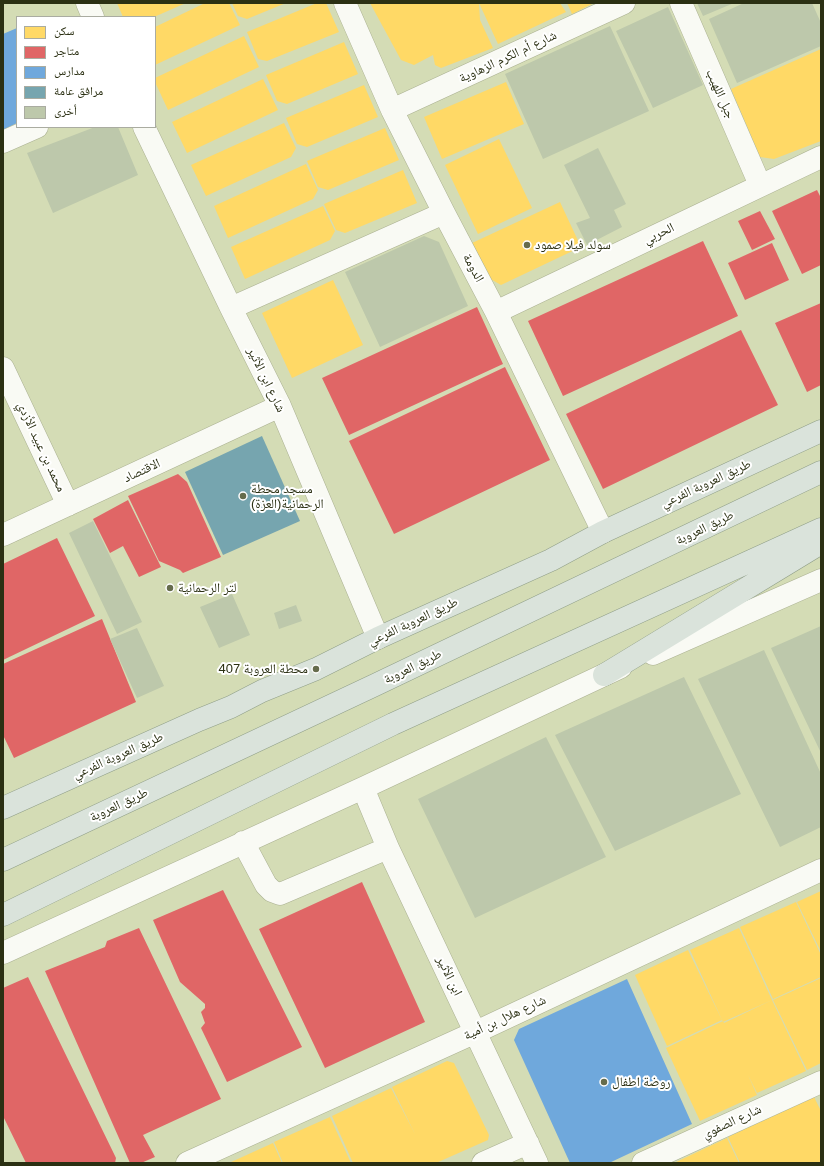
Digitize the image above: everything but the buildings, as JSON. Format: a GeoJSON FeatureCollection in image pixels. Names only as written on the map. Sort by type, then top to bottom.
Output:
{"type":"FeatureCollection","features":[{"type":"Feature","properties":{"kind":"main road","name":"طريق العروبة الفرعي"},"geometry":{"type":"LineString","coordinates":[[3,808],[231,707],[262,691],[316,669],[378,638],[551,560],[603,532],[821,431]]}},
{"type":"Feature","properties":{"kind":"main road","name":"طريق العروبة"},"geometry":{"type":"LineString","coordinates":[[3,860],[375,685],[821,472]]}},
{"type":"Feature","properties":{"kind":"main road"},"geometry":{"type":"LineString","coordinates":[[3,915],[393,724],[821,529]]}},
{"type":"Feature","properties":{"kind":"main road"},"geometry":{"type":"LineString","coordinates":[[604,675],[821,543]]}},
{"type":"Feature","properties":{"kind":"street"},"geometry":{"type":"LineString","coordinates":[[87,3],[93,16]]}},
{"type":"Feature","properties":{"kind":"street","name":"الدومة"},"geometry":{"type":"LineString","coordinates":[[345,3],[392,110],[496,312],[603,532]]}},
{"type":"Feature","properties":{"kind":"street","name":"شارع أم الكرم الزهاوية"},"geometry":{"type":"LineString","coordinates":[[392,110],[624,3]]}},
{"type":"Feature","properties":{"kind":"street","name":"جبل اللهيب"},"geometry":{"type":"LineString","coordinates":[[681,3],[760,185]]}},
{"type":"Feature","properties":{"kind":"street"},"geometry":{"type":"LineString","coordinates":[[3,142],[35,128]]}},
{"type":"Feature","properties":{"kind":"street","name":"شارع ابن الأثير"},"geometry":{"type":"LineString","coordinates":[[144,128],[280,406],[378,638]]}},
{"type":"Feature","properties":{"kind":"street","name":"الحربي"},"geometry":{"type":"LineString","coordinates":[[496,312],[821,157]]}},
{"type":"Feature","properties":{"kind":"street"},"geometry":{"type":"LineString","coordinates":[[231,308],[444,213]]}},
{"type":"Feature","properties":{"kind":"street","name":"محمد بن عبيد الأزدي"},"geometry":{"type":"LineString","coordinates":[[3,368],[68,505]]}},
{"type":"Feature","properties":{"kind":"street","name":"الاقتصاد"},"geometry":{"type":"LineString","coordinates":[[3,535],[280,406]]}},
{"type":"Feature","properties":{"kind":"street"},"geometry":{"type":"LineString","coordinates":[[3,953],[363,788],[604,675],[821,580]]}},
{"type":"Feature","properties":{"kind":"street","name":"ابن الأثير"},"geometry":{"type":"LineString","coordinates":[[363,788],[388,848],[537,1163]]}},
{"type":"Feature","properties":{"kind":"street"},"geometry":{"type":"LineString","coordinates":[[243,842],[266,884],[272,891],[280,894],[388,848]]}},
{"type":"Feature","properties":{"kind":"street","name":"شارع هلال بن أمية"},"geometry":{"type":"LineString","coordinates":[[187,1163],[476,1032],[821,870]]}},
{"type":"Feature","properties":{"kind":"street","name":"شارع الصفوي"},"geometry":{"type":"LineString","coordinates":[[643,1163],[821,1082]]}},
{"type":"Feature","properties":{"kind":"street"},"geometry":{"type":"LineString","coordinates":[[483,1163],[528,1143]]}},
{"type":"Feature","properties":{"kind":"place","name":"سولد فيلا صمود"},"geometry":{"type":"Point","coordinates":[527,245]}},
{"type":"Feature","properties":{"kind":"place","name":"مسجد محطة الرحمانية(العزة)"},"geometry":{"type":"Point","coordinates":[243,496]}},
{"type":"Feature","properties":{"kind":"place","name":"لتر الرحمانية"},"geometry":{"type":"Point","coordinates":[170,588]}},
{"type":"Feature","properties":{"kind":"place","name":"محطة العروبة 407"},"geometry":{"type":"Point","coordinates":[316,669]}},
{"type":"Feature","properties":{"kind":"place","name":"روضة اطفال"},"geometry":{"type":"Point","coordinates":[604,1082]}}]}
